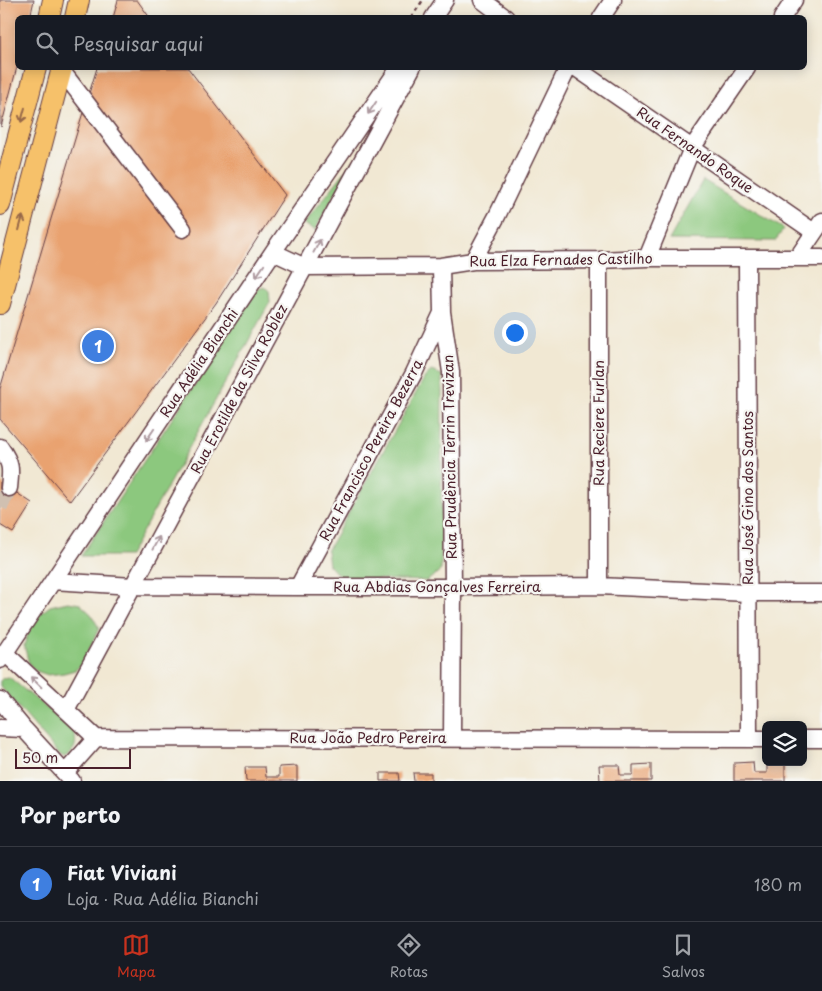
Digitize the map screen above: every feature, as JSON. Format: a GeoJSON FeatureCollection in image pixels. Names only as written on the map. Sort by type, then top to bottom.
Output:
{"type":"FeatureCollection","features":[{"type":"Feature","properties":{"kind":"main road"},"geometry":{"type":"LineString","coordinates":[[50,15],[53,0]]}},
{"type":"Feature","properties":{"kind":"main road"},"geometry":{"type":"LineString","coordinates":[[76,15],[79,0]]}},
{"type":"Feature","properties":{"kind":"main road"},"geometry":{"type":"LineString","coordinates":[[0,204],[35,70]]}},
{"type":"Feature","properties":{"kind":"main road"},"geometry":{"type":"LineString","coordinates":[[0,304],[62,70]]}},
{"type":"Feature","properties":{"kind":"street"},"geometry":{"type":"LineString","coordinates":[[435,15],[447,0]]}},
{"type":"Feature","properties":{"kind":"street"},"geometry":{"type":"LineString","coordinates":[[440,15],[447,0]]}},
{"type":"Feature","properties":{"kind":"street"},"geometry":{"type":"LineString","coordinates":[[482,0],[502,15]]}},
{"type":"Feature","properties":{"kind":"street"},"geometry":{"type":"LineString","coordinates":[[603,15],[613,0]]}},
{"type":"Feature","properties":{"kind":"street"},"geometry":{"type":"LineString","coordinates":[[784,15],[794,0]]}},
{"type":"Feature","properties":{"kind":"street"},"geometry":{"type":"LineString","coordinates":[[63,70],[183,229]]}},
{"type":"Feature","properties":{"kind":"street","name":"Rua Adélia Bianchi"},"geometry":{"type":"LineString","coordinates":[[3,656],[273,252],[398,70]]}},
{"type":"Feature","properties":{"kind":"street","name":"Rua Erotilde da Silva Roblez"},"geometry":{"type":"LineString","coordinates":[[66,710],[411,70]]}},
{"type":"Feature","properties":{"kind":"street"},"geometry":{"type":"LineString","coordinates":[[473,261],[497,216],[567,70]]}},
{"type":"Feature","properties":{"kind":"street","name":"Rua Fernando Roque"},"geometry":{"type":"LineString","coordinates":[[579,70],[692,148],[818,227]]}},
{"type":"Feature","properties":{"kind":"street"},"geometry":{"type":"LineString","coordinates":[[647,258],[692,148],[747,70]]}},
{"type":"Feature","properties":{"kind":"street"},"geometry":{"type":"LineString","coordinates":[[797,258],[818,227]]}},
{"type":"Feature","properties":{"kind":"street","name":"Rua Elza Fernades Castilho"},"geometry":{"type":"LineString","coordinates":[[273,252],[305,267],[441,266],[473,261],[647,258],[822,258]]}},
{"type":"Feature","properties":{"kind":"street","name":"Rua José Gino dos Santos"},"geometry":{"type":"LineString","coordinates":[[747,259],[749,738]]}},
{"type":"Feature","properties":{"kind":"street","name":"Rua Reciere Furlan"},"geometry":{"type":"LineString","coordinates":[[598,586],[599,260]]}},
{"type":"Feature","properties":{"kind":"street","name":"Rua Prudência Terrin Trevizan"},"geometry":{"type":"LineString","coordinates":[[441,266],[442,312],[451,372],[452,738]]}},
{"type":"Feature","properties":{"kind":"street","name":"Rua Francisco Pereira Bezerra"},"geometry":{"type":"LineString","coordinates":[[298,588],[414,373],[442,312]]}},
{"type":"Feature","properties":{"kind":"street"},"geometry":{"type":"LineString","coordinates":[[0,447],[11,469],[9,488]]}},
{"type":"Feature","properties":{"kind":"street","name":"Rua Abdias Gonçalves Ferreira"},"geometry":{"type":"LineString","coordinates":[[53,581],[133,586],[298,588],[598,586],[748,593],[822,593]]}},
{"type":"Feature","properties":{"kind":"street"},"geometry":{"type":"LineString","coordinates":[[0,700],[69,777],[96,738],[3,656]]}},
{"type":"Feature","properties":{"kind":"street"},"geometry":{"type":"LineString","coordinates":[[0,728],[24,729]]}},
{"type":"Feature","properties":{"kind":"street","name":"Rua João Pedro Pereira"},"geometry":{"type":"LineString","coordinates":[[96,738],[762,738]]}},
{"type":"Feature","properties":{"kind":"street"},"geometry":{"type":"LineString","coordinates":[[807,739],[822,739]]}},
{"type":"Feature","properties":{"kind":"path"},"geometry":{"type":"LineString","coordinates":[[414,15],[423,0]]}},
{"type":"Feature","properties":{"kind":"green space"},"geometry":{"type":"Polygon","coordinates":[[[354,160],[315,230],[304,224],[354,160]]]}},
{"type":"Feature","properties":{"kind":"green space"},"geometry":{"type":"Polygon","coordinates":[[[703,180],[784,229],[775,241],[669,240],[703,180]]]}},
{"type":"Feature","properties":{"kind":"green space"},"geometry":{"type":"Polygon","coordinates":[[[265,287],[269,291],[270,302],[129,556],[81,556],[258,289],[265,287]]]}},
{"type":"Feature","properties":{"kind":"green space"},"geometry":{"type":"Polygon","coordinates":[[[431,371],[442,375],[441,570],[427,581],[341,578],[329,565],[327,551],[425,377],[431,371]]]}},
{"type":"Feature","properties":{"kind":"green space"},"geometry":{"type":"Polygon","coordinates":[[[68,602],[80,604],[91,614],[99,628],[82,665],[75,670],[64,673],[48,675],[36,671],[29,664],[24,645],[30,628],[41,613],[50,606],[68,602]]]}},
{"type":"Feature","properties":{"kind":"green space"},"geometry":{"type":"Polygon","coordinates":[[[9,677],[73,730],[76,743],[68,755],[64,757],[59,754],[0,686],[0,681],[3,678],[9,677]]]}},
{"type":"Feature","properties":{"kind":"building"},"geometry":{"type":"Polygon","coordinates":[[[0,0],[34,0],[31,15],[15,15],[16,70],[1,127],[0,0]]]}},
{"type":"Feature","properties":{"kind":"building"},"geometry":{"type":"Polygon","coordinates":[[[118,0],[137,0],[148,15],[114,15],[118,0]]]}},
{"type":"Feature","properties":{"kind":"building"},"geometry":{"type":"Polygon","coordinates":[[[96,70],[190,70],[285,195],[216,303],[70,501],[0,419],[0,389],[96,70]]]}},
{"type":"Feature","properties":{"kind":"building"},"geometry":{"type":"Polygon","coordinates":[[[0,482],[32,503],[13,533],[0,525],[0,482]]]}},
{"type":"Feature","properties":{"kind":"building"},"geometry":{"type":"Polygon","coordinates":[[[753,762],[754,773],[767,773],[767,766],[785,766],[785,781],[734,781],[734,763],[753,762]]]}},
{"type":"Feature","properties":{"kind":"building"},"geometry":{"type":"Polygon","coordinates":[[[651,764],[651,781],[600,781],[599,765],[619,765],[620,775],[633,775],[633,765],[651,764]]]}},
{"type":"Feature","properties":{"kind":"building"},"geometry":{"type":"Polygon","coordinates":[[[297,766],[297,781],[246,781],[245,767],[265,767],[266,777],[279,777],[279,767],[297,766]]]}},
{"type":"Feature","properties":{"kind":"building"},"geometry":{"type":"Polygon","coordinates":[[[380,773],[399,773],[400,781],[380,781],[380,773]]]}},
{"type":"Feature","properties":{"kind":"building"},"geometry":{"type":"Polygon","coordinates":[[[413,773],[431,773],[431,781],[414,781],[413,773]]]}},
{"type":"Feature","properties":{"kind":"tunnel"},"geometry":{"type":"LineString","coordinates":[[0,507],[9,488]]}},
{"type":"Feature","properties":{"kind":"place","name":"Fiat Viviani"},"geometry":{"type":"Point","coordinates":[98,346]}}]}
